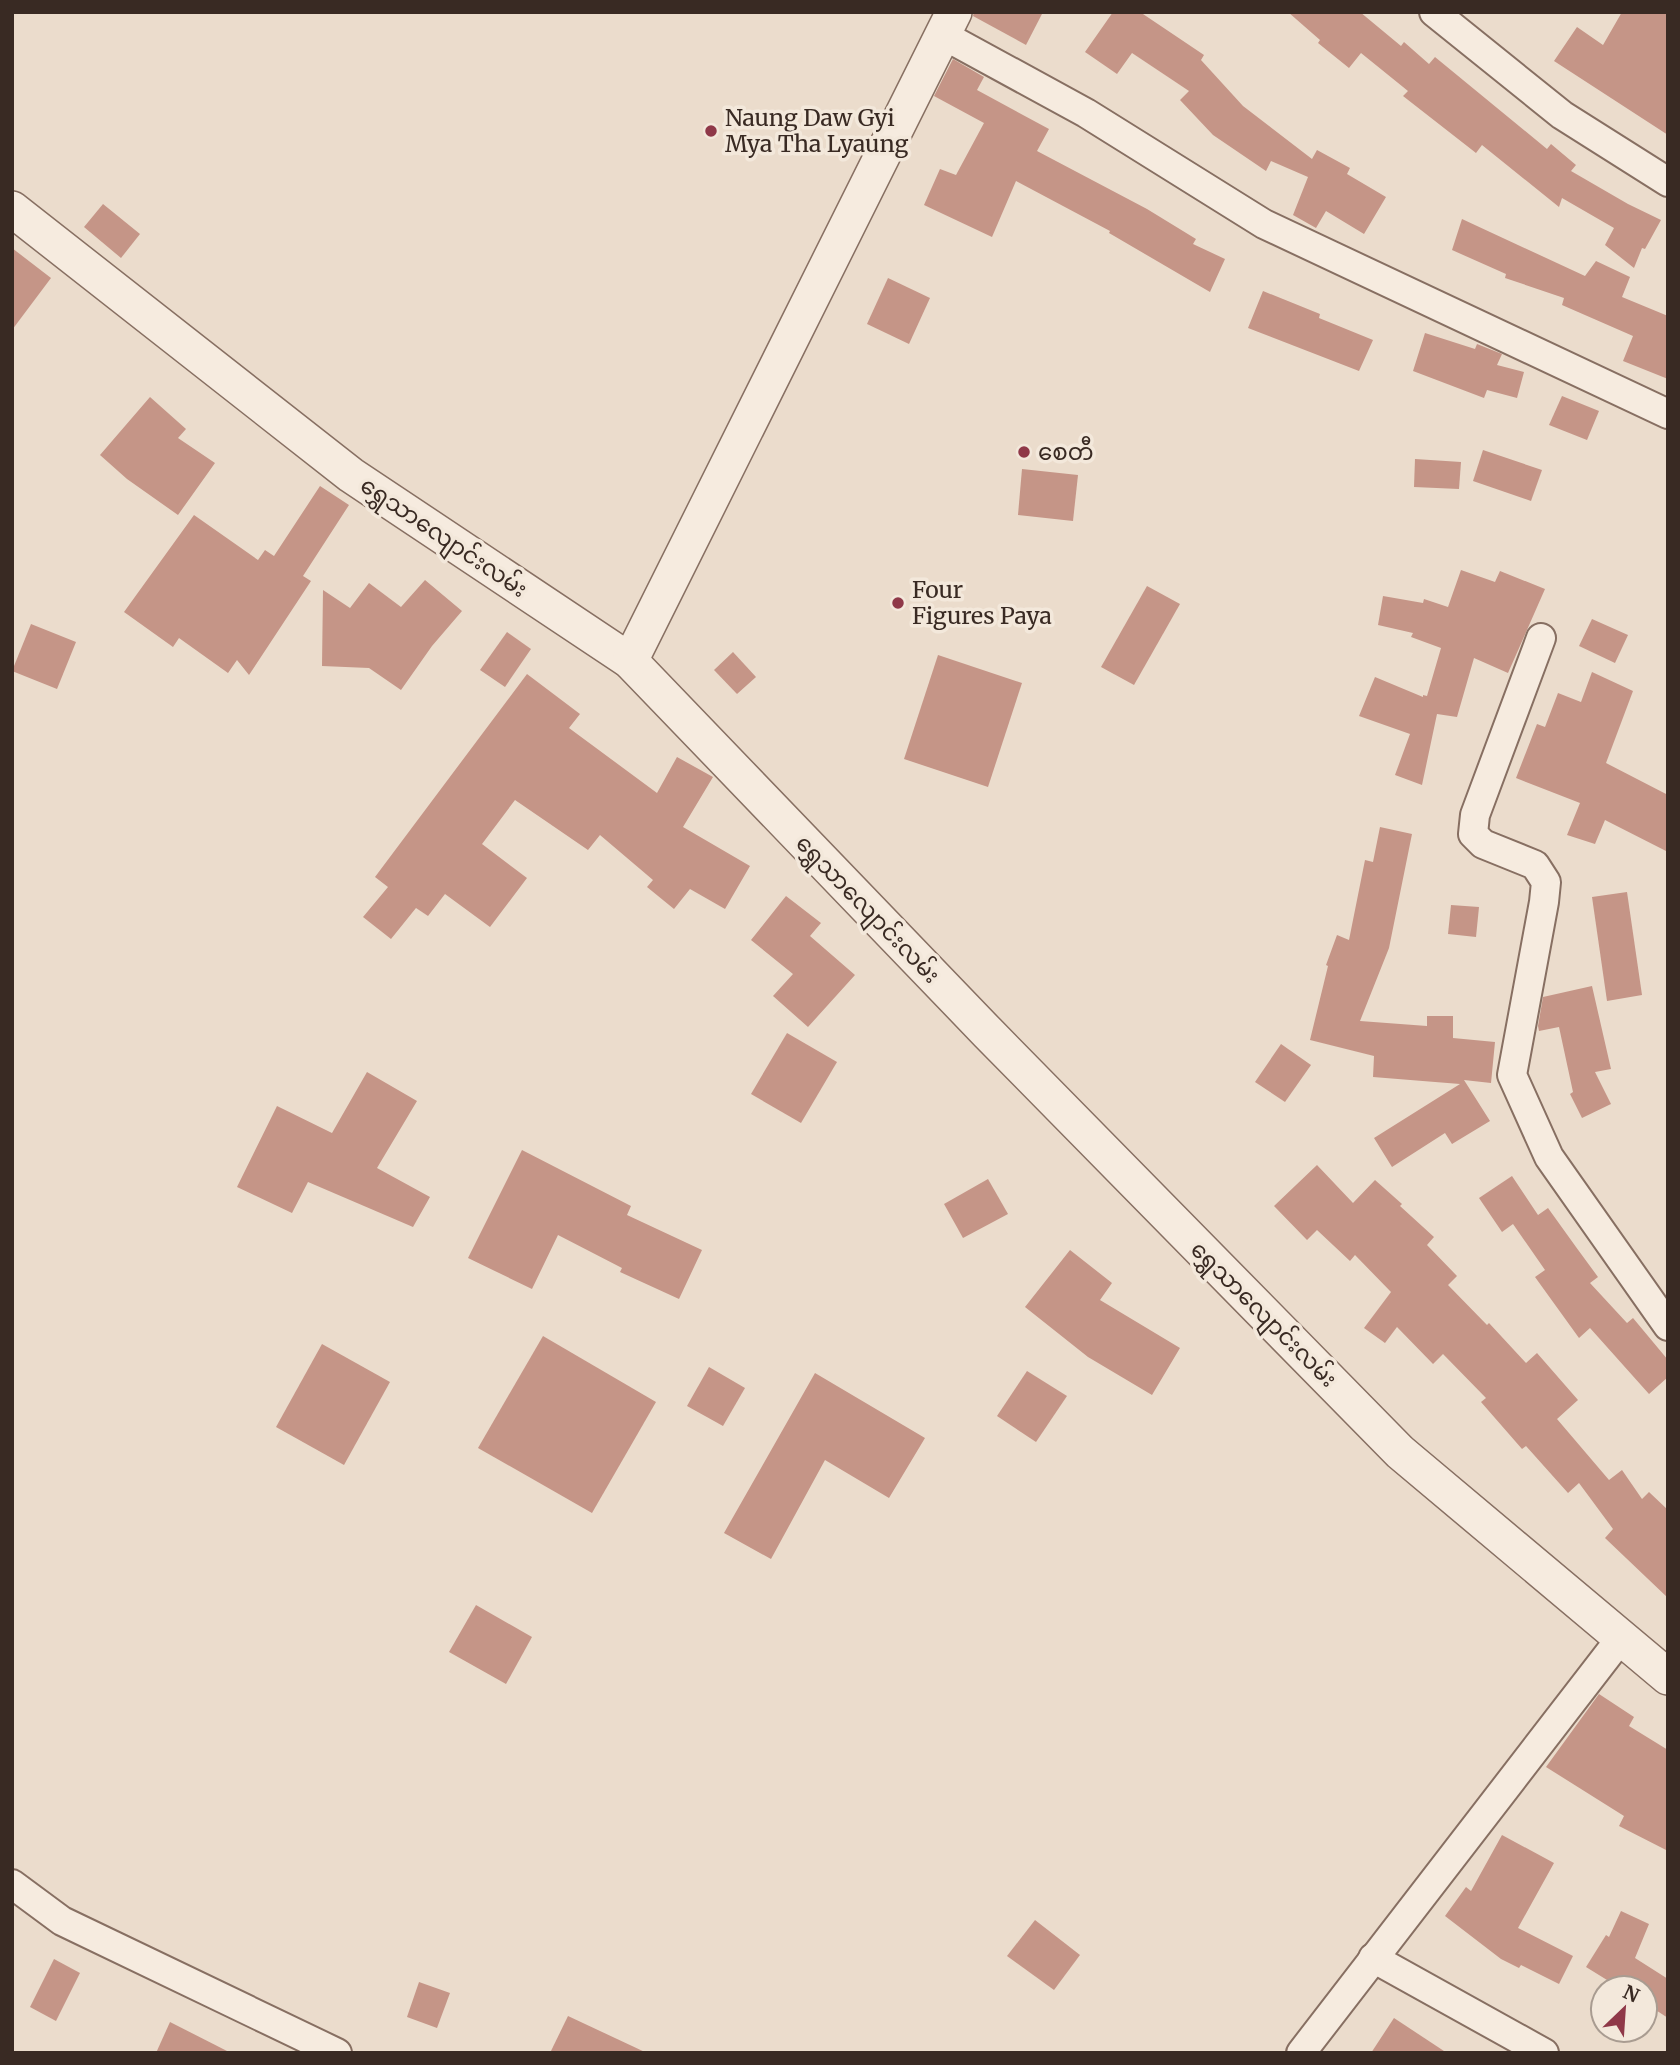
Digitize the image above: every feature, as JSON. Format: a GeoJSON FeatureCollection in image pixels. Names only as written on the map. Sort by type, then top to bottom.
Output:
{"type":"FeatureCollection","features":[{"type":"Feature","properties":{"kind":"street"},"geometry":{"type":"LineString","coordinates":[[1434,12],[1562,115],[1668,182]]}},
{"type":"Feature","properties":{"kind":"street"},"geometry":{"type":"LineString","coordinates":[[630,661],[948,24],[1264,224],[1668,414]]}},
{"type":"Feature","properties":{"kind":"street","name":"ရွှေသာလျောင်းလမ်း"},"geometry":{"type":"LineString","coordinates":[[12,209],[351,475],[630,661],[988,1033],[1400,1452],[1668,1677]]}},
{"type":"Feature","properties":{"kind":"street"},"geometry":{"type":"LineString","coordinates":[[1541,638],[1475,815],[1473,834],[1483,844],[1535,865],[1546,882],[1513,1075],[1549,1157],[1668,1326]]}},
{"type":"Feature","properties":{"kind":"street"},"geometry":{"type":"LineString","coordinates":[[1301,2053],[1621,1638]]}},
{"type":"Feature","properties":{"kind":"street"},"geometry":{"type":"LineString","coordinates":[[12,1884],[62,1921],[337,2053]]}},
{"type":"Feature","properties":{"kind":"street"},"geometry":{"type":"LineString","coordinates":[[1373,1958],[1544,2053]]}},
{"type":"Feature","properties":{"kind":"building"},"geometry":{"type":"Polygon","coordinates":[[[974,12],[1043,12],[1026,45],[973,16],[974,12]]]}},
{"type":"Feature","properties":{"kind":"building"},"geometry":{"type":"Polygon","coordinates":[[[1113,12],[1140,12],[1204,55],[1201,60],[1243,106],[1312,159],[1317,150],[1350,168],[1347,174],[1386,197],[1364,234],[1326,211],[1316,228],[1293,215],[1308,177],[1271,161],[1266,171],[1213,135],[1180,100],[1189,91],[1132,53],[1117,74],[1085,52],[1113,12]]]}},
{"type":"Feature","properties":{"kind":"building"},"geometry":{"type":"Polygon","coordinates":[[[1288,12],[1360,12],[1401,46],[1404,42],[1429,64],[1435,57],[1547,149],[1551,144],[1576,165],[1571,171],[1661,220],[1645,249],[1642,248],[1634,268],[1605,245],[1614,228],[1562,198],[1559,207],[1482,145],[1476,153],[1403,96],[1408,91],[1361,53],[1349,68],[1318,43],[1320,40],[1288,12]]]}},
{"type":"Feature","properties":{"kind":"building"},"geometry":{"type":"Polygon","coordinates":[[[1622,12],[1668,12],[1668,135],[1554,61],[1577,27],[1603,45],[1622,12]]]}},
{"type":"Feature","properties":{"kind":"building"},"geometry":{"type":"Polygon","coordinates":[[[953,59],[984,77],[977,90],[1049,129],[1037,151],[1147,209],[1196,239],[1193,244],[1225,259],[1210,292],[1109,233],[1110,231],[1016,181],[992,237],[924,205],[940,169],[956,175],[984,123],[934,96],[953,59]]]}},
{"type":"Feature","properties":{"kind":"building"},"geometry":{"type":"Polygon","coordinates":[[[103,204],[140,234],[121,258],[84,227],[103,204]]]}},
{"type":"Feature","properties":{"kind":"building"},"geometry":{"type":"Polygon","coordinates":[[[1462,219],[1585,276],[1596,261],[1630,277],[1622,297],[1668,316],[1668,379],[1623,361],[1633,336],[1562,305],[1564,298],[1505,278],[1506,274],[1452,250],[1462,219]]]}},
{"type":"Feature","properties":{"kind":"building"},"geometry":{"type":"Polygon","coordinates":[[[12,248],[51,278],[12,330],[12,248]]]}},
{"type":"Feature","properties":{"kind":"building"},"geometry":{"type":"Polygon","coordinates":[[[888,278],[930,298],[909,344],[867,324],[888,278]]]}},
{"type":"Feature","properties":{"kind":"building"},"geometry":{"type":"Polygon","coordinates":[[[1263,291],[1320,314],[1319,318],[1373,340],[1359,371],[1248,328],[1263,291]]]}},
{"type":"Feature","properties":{"kind":"building"},"geometry":{"type":"Polygon","coordinates":[[[1425,333],[1475,349],[1477,344],[1502,354],[1497,365],[1524,372],[1517,398],[1487,390],[1484,398],[1413,371],[1425,333]]]}},
{"type":"Feature","properties":{"kind":"building"},"geometry":{"type":"Polygon","coordinates":[[[1562,396],[1599,411],[1587,440],[1549,425],[1562,396]]]}},
{"type":"Feature","properties":{"kind":"building"},"geometry":{"type":"Polygon","coordinates":[[[150,397],[186,429],[178,438],[215,463],[178,515],[127,479],[100,455],[150,397]]]}},
{"type":"Feature","properties":{"kind":"building"},"geometry":{"type":"Polygon","coordinates":[[[1483,450],[1542,470],[1531,501],[1473,481],[1483,450]]]}},
{"type":"Feature","properties":{"kind":"building"},"geometry":{"type":"Polygon","coordinates":[[[1415,459],[1461,462],[1459,489],[1414,487],[1415,459]]]}},
{"type":"Feature","properties":{"kind":"building"},"geometry":{"type":"Polygon","coordinates":[[[1022,469],[1078,475],[1073,521],[1018,515],[1022,469]]]}},
{"type":"Feature","properties":{"kind":"building"},"geometry":{"type":"Polygon","coordinates":[[[320,486],[349,505],[303,576],[311,581],[249,675],[237,660],[228,673],[179,638],[173,647],[124,612],[194,515],[258,560],[265,550],[274,556],[320,486]]]}},
{"type":"Feature","properties":{"kind":"building"},"geometry":{"type":"Polygon","coordinates":[[[1461,570],[1495,582],[1500,571],[1545,589],[1508,673],[1474,658],[1457,717],[1437,714],[1422,785],[1395,775],[1410,734],[1359,716],[1375,677],[1423,697],[1427,696],[1441,648],[1411,637],[1413,633],[1378,625],[1383,596],[1423,603],[1424,599],[1448,607],[1461,570]]]}},
{"type":"Feature","properties":{"kind":"building"},"geometry":{"type":"Polygon","coordinates":[[[425,580],[462,611],[432,646],[401,690],[369,668],[322,666],[323,590],[350,608],[369,583],[401,607],[425,580]]]}},
{"type":"Feature","properties":{"kind":"building"},"geometry":{"type":"Polygon","coordinates":[[[1147,586],[1180,604],[1134,685],[1101,667],[1147,586]]]}},
{"type":"Feature","properties":{"kind":"building"},"geometry":{"type":"Polygon","coordinates":[[[1592,619],[1628,635],[1615,663],[1579,646],[1592,619]]]}},
{"type":"Feature","properties":{"kind":"building"},"geometry":{"type":"Polygon","coordinates":[[[31,624],[76,642],[57,689],[12,671],[31,624]]]}},
{"type":"Feature","properties":{"kind":"building"},"geometry":{"type":"Polygon","coordinates":[[[507,632],[531,649],[505,687],[480,670],[507,632]]]}},
{"type":"Feature","properties":{"kind":"building"},"geometry":{"type":"Polygon","coordinates":[[[733,652],[756,677],[737,694],[714,670],[733,652]]]}},
{"type":"Feature","properties":{"kind":"building"},"geometry":{"type":"Polygon","coordinates":[[[938,655],[1022,683],[988,787],[904,759],[938,655]]]}},
{"type":"Feature","properties":{"kind":"building"},"geometry":{"type":"Polygon","coordinates":[[[1592,672],[1633,691],[1606,763],[1668,795],[1668,852],[1605,820],[1595,844],[1567,835],[1580,803],[1516,778],[1537,724],[1545,727],[1558,693],[1581,702],[1592,672]]]}},
{"type":"Feature","properties":{"kind":"building"},"geometry":{"type":"Polygon","coordinates":[[[527,674],[580,714],[569,728],[657,793],[677,757],[713,777],[683,827],[750,866],[725,909],[690,889],[674,909],[647,887],[653,880],[600,835],[588,850],[515,800],[482,844],[527,878],[490,927],[445,894],[428,916],[416,908],[391,939],[363,917],[388,887],[375,877],[527,674]]]}},
{"type":"Feature","properties":{"kind":"building"},"geometry":{"type":"Polygon","coordinates":[[[1380,827],[1412,834],[1389,948],[1360,1021],[1427,1026],[1427,1016],[1453,1016],[1453,1038],[1495,1042],[1491,1083],[1464,1080],[1490,1121],[1452,1144],[1445,1133],[1392,1167],[1374,1138],[1460,1084],[1373,1077],[1374,1056],[1310,1040],[1328,966],[1326,965],[1337,935],[1349,940],[1365,860],[1373,862],[1380,827]]]}},
{"type":"Feature","properties":{"kind":"building"},"geometry":{"type":"Polygon","coordinates":[[[1627,892],[1642,995],[1607,1001],[1592,897],[1627,892]]]}},
{"type":"Feature","properties":{"kind":"building"},"geometry":{"type":"Polygon","coordinates":[[[786,896],[821,923],[810,936],[855,975],[808,1027],[773,996],[793,974],[751,940],[786,896]]]}},
{"type":"Feature","properties":{"kind":"building"},"geometry":{"type":"Polygon","coordinates":[[[1451,905],[1479,907],[1476,937],[1448,934],[1451,905]]]}},
{"type":"Feature","properties":{"kind":"building"},"geometry":{"type":"Polygon","coordinates":[[[1592,986],[1611,1069],[1595,1072],[1611,1104],[1582,1118],[1570,1094],[1573,1092],[1559,1027],[1539,1031],[1538,1026],[1543,997],[1592,986]]]}},
{"type":"Feature","properties":{"kind":"building"},"geometry":{"type":"Polygon","coordinates":[[[787,1033],[837,1062],[801,1123],[751,1094],[787,1033]]]}},
{"type":"Feature","properties":{"kind":"building"},"geometry":{"type":"Polygon","coordinates":[[[1281,1044],[1311,1065],[1285,1102],[1255,1082],[1281,1044]]]}},
{"type":"Feature","properties":{"kind":"building"},"geometry":{"type":"Polygon","coordinates":[[[367,1072],[417,1101],[377,1168],[430,1197],[413,1227],[308,1182],[292,1213],[237,1187],[277,1106],[332,1133],[367,1072]]]}},
{"type":"Feature","properties":{"kind":"building"},"geometry":{"type":"Polygon","coordinates":[[[522,1150],[631,1206],[627,1215],[702,1250],[679,1299],[620,1272],[622,1268],[558,1235],[532,1289],[468,1258],[522,1150]]]}},
{"type":"Feature","properties":{"kind":"building"},"geometry":{"type":"Polygon","coordinates":[[[1317,1165],[1353,1203],[1375,1180],[1402,1204],[1400,1206],[1434,1237],[1427,1245],[1457,1276],[1448,1285],[1487,1325],[1489,1323],[1526,1363],[1537,1353],[1578,1400],[1557,1419],[1609,1480],[1622,1470],[1642,1499],[1649,1492],[1668,1510],[1668,1598],[1605,1538],[1613,1529],[1579,1483],[1568,1493],[1526,1446],[1522,1449],[1481,1402],[1486,1398],[1443,1354],[1433,1364],[1397,1327],[1385,1343],[1364,1328],[1391,1292],[1355,1255],[1350,1261],[1317,1230],[1307,1240],[1274,1206],[1317,1165]]]}},
{"type":"Feature","properties":{"kind":"building"},"geometry":{"type":"Polygon","coordinates":[[[1512,1176],[1538,1215],[1548,1208],[1598,1277],[1590,1283],[1627,1323],[1633,1318],[1668,1360],[1668,1377],[1649,1394],[1590,1328],[1579,1338],[1535,1277],[1545,1270],[1513,1224],[1502,1232],[1479,1198],[1512,1176]]]}},
{"type":"Feature","properties":{"kind":"building"},"geometry":{"type":"Polygon","coordinates":[[[988,1179],[1008,1214],[963,1238],[944,1204],[988,1179]]]}},
{"type":"Feature","properties":{"kind":"building"},"geometry":{"type":"Polygon","coordinates":[[[1070,1250],[1112,1283],[1100,1300],[1180,1348],[1152,1395],[1088,1357],[1025,1307],[1070,1250]]]}},
{"type":"Feature","properties":{"kind":"building"},"geometry":{"type":"Polygon","coordinates":[[[543,1336],[656,1402],[592,1513],[478,1448],[543,1336]]]}},
{"type":"Feature","properties":{"kind":"building"},"geometry":{"type":"Polygon","coordinates":[[[322,1344],[390,1382],[344,1465],[276,1427],[322,1344]]]}},
{"type":"Feature","properties":{"kind":"building"},"geometry":{"type":"Polygon","coordinates":[[[709,1367],[745,1388],[723,1426],[687,1406],[709,1367]]]}},
{"type":"Feature","properties":{"kind":"building"},"geometry":{"type":"Polygon","coordinates":[[[1027,1371],[1067,1396],[1036,1442],[997,1416],[1027,1371]]]}},
{"type":"Feature","properties":{"kind":"building"},"geometry":{"type":"Polygon","coordinates":[[[815,1373],[925,1438],[889,1498],[825,1460],[771,1559],[724,1533],[815,1373]]]}},
{"type":"Feature","properties":{"kind":"building"},"geometry":{"type":"Polygon","coordinates":[[[476,1605],[532,1637],[506,1684],[449,1652],[476,1605]]]}},
{"type":"Feature","properties":{"kind":"building"},"geometry":{"type":"Polygon","coordinates":[[[1599,1694],[1634,1717],[1629,1726],[1668,1750],[1668,1851],[1619,1826],[1624,1816],[1546,1767],[1599,1694]]]}},
{"type":"Feature","properties":{"kind":"building"},"geometry":{"type":"Polygon","coordinates":[[[1502,1835],[1554,1863],[1518,1928],[1573,1956],[1559,1984],[1521,1965],[1519,1968],[1501,1959],[1445,1916],[1466,1887],[1471,1891],[1502,1835]]]}},
{"type":"Feature","properties":{"kind":"building"},"geometry":{"type":"Polygon","coordinates":[[[1621,1911],[1649,1924],[1635,1958],[1668,1979],[1668,2018],[1659,2012],[1659,1974],[1597,1974],[1586,1967],[1606,1935],[1609,1937],[1621,1911]]]}},
{"type":"Feature","properties":{"kind":"building"},"geometry":{"type":"Polygon","coordinates":[[[1035,1920],[1080,1955],[1054,1990],[1007,1956],[1035,1920]]]}},
{"type":"Feature","properties":{"kind":"building"},"geometry":{"type":"Polygon","coordinates":[[[54,1959],[80,1973],[56,2021],[30,2007],[54,1959]]]}},
{"type":"Feature","properties":{"kind":"building"},"geometry":{"type":"Polygon","coordinates":[[[419,1982],[450,1993],[437,2028],[407,2017],[419,1982]]]}},
{"type":"Feature","properties":{"kind":"building"},"geometry":{"type":"Polygon","coordinates":[[[568,2016],[647,2053],[550,2053],[568,2016]]]}},
{"type":"Feature","properties":{"kind":"building"},"geometry":{"type":"Polygon","coordinates":[[[1394,2018],[1447,2053],[1371,2053],[1394,2018]]]}},
{"type":"Feature","properties":{"kind":"building"},"geometry":{"type":"Polygon","coordinates":[[[170,2022],[231,2053],[156,2053],[170,2022]]]}},
{"type":"Feature","properties":{"kind":"place","name":"Naung Daw Gyi Mya Tha Lyaung"},"geometry":{"type":"Point","coordinates":[711,131]}},
{"type":"Feature","properties":{"kind":"place","name":"စေတီ"},"geometry":{"type":"Point","coordinates":[1024,452]}},
{"type":"Feature","properties":{"kind":"place","name":"Four Figures Paya"},"geometry":{"type":"Point","coordinates":[898,603]}}]}
